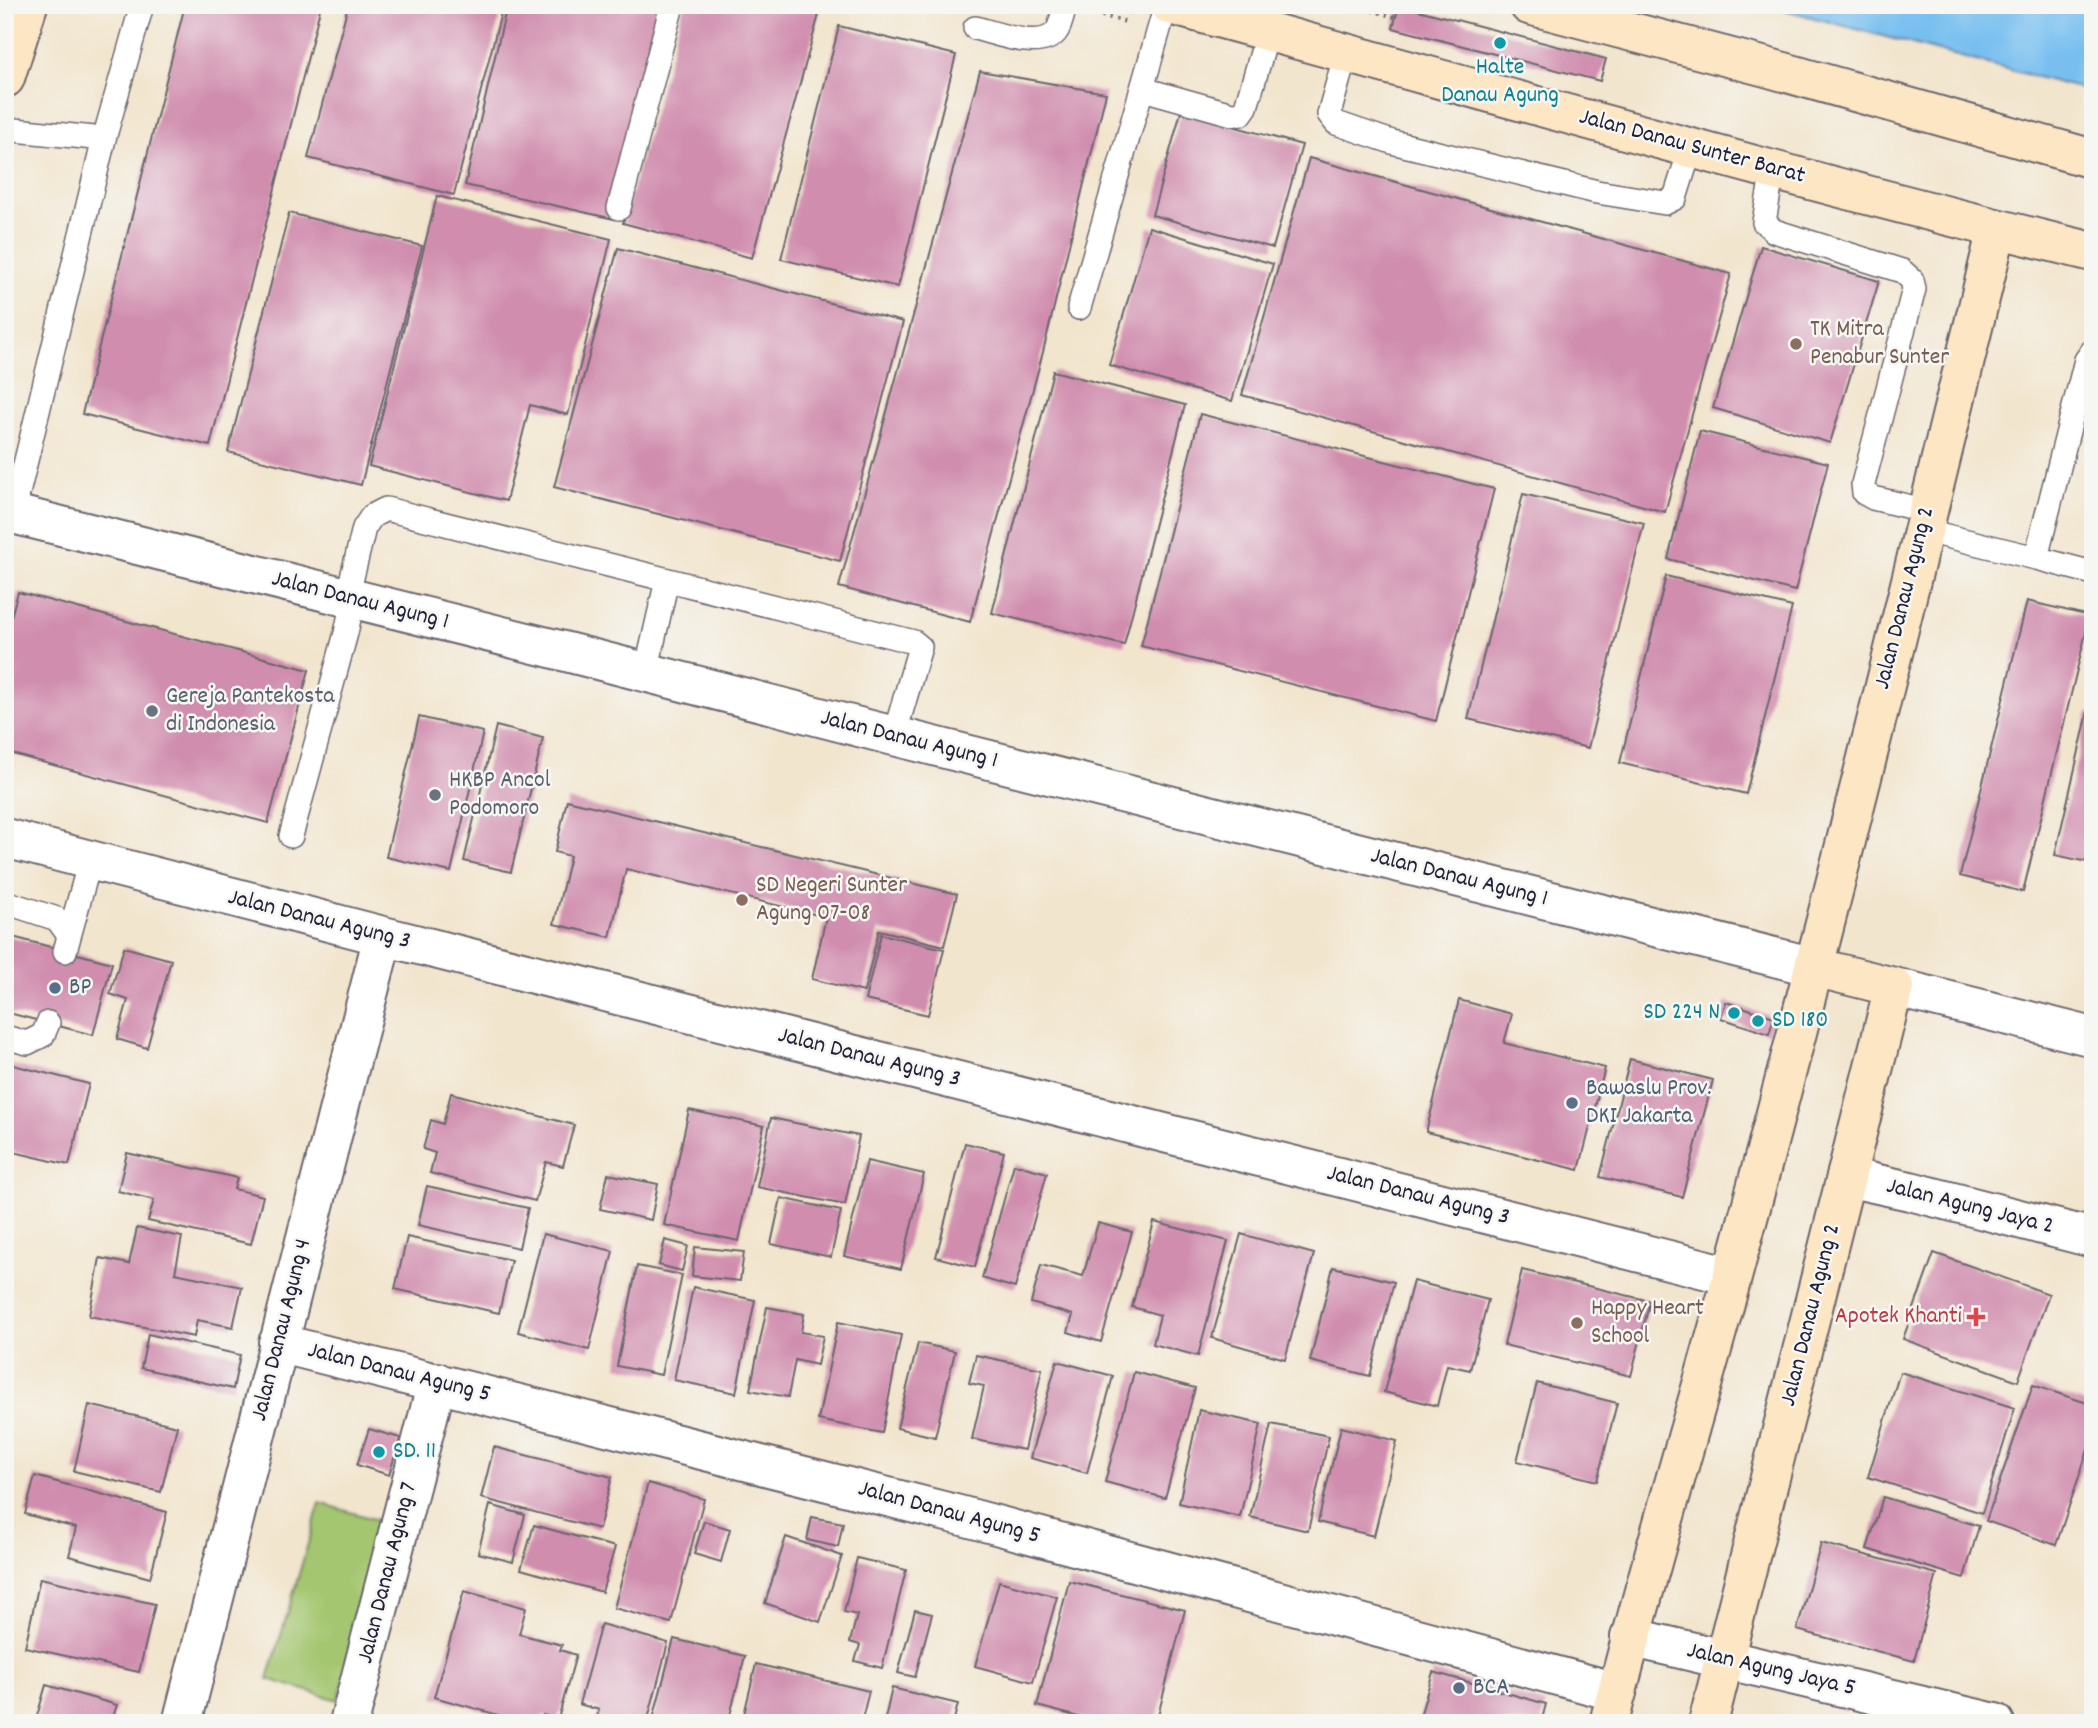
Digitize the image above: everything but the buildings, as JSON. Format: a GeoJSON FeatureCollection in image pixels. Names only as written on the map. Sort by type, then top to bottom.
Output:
{"type":"FeatureCollection","features":[{"type":"Feature","properties":{"kind":"street"},"geometry":{"type":"LineString","coordinates":[[5,78],[28,5]]}},
{"type":"Feature","properties":{"kind":"street","name":"Jalan Danau Sunter Barat"},"geometry":{"type":"LineString","coordinates":[[1168,5],[1997,229],[2093,252]]}},
{"type":"Feature","properties":{"kind":"street"},"geometry":{"type":"LineString","coordinates":[[1529,5],[1766,67],[2093,159]]}},
{"type":"Feature","properties":{"kind":"street","name":"Jalan Danau Agung 2"},"geometry":{"type":"LineString","coordinates":[[1613,1707],[1814,967],[1997,229]]}},
{"type":"Feature","properties":{"kind":"street","name":"Jalan Danau Agung 1"},"geometry":{"type":"LineString","coordinates":[[9,513],[1814,967]]}},
{"type":"Feature","properties":{"kind":"street","name":"Jalan Danau Agung 3"},"geometry":{"type":"LineString","coordinates":[[5,838],[1732,1276]]}},
{"type":"Feature","properties":{"kind":"street","name":"Jalan Danau Agung 4"},"geometry":{"type":"LineString","coordinates":[[181,1723],[383,936]]}},
{"type":"Feature","properties":{"kind":"street"},"geometry":{"type":"LineString","coordinates":[[1814,967],[2093,1037]]}},
{"type":"Feature","properties":{"kind":"street","name":"Jalan Danau Agung 2"},"geometry":{"type":"LineString","coordinates":[[1708,1723],[1894,987]]}},
{"type":"Feature","properties":{"kind":"street","name":"Jalan Agung Jaya 2"},"geometry":{"type":"LineString","coordinates":[[1846,1177],[2093,1238]]}},
{"type":"Feature","properties":{"kind":"street","name":"Jalan Danau Agung 5"},"geometry":{"type":"LineString","coordinates":[[278,1343],[959,1515],[1613,1707]]}},
{"type":"Feature","properties":{"kind":"street","name":"Jalan Danau Agung 7"},"geometry":{"type":"LineString","coordinates":[[349,1723],[437,1382]]}},
{"type":"Feature","properties":{"kind":"street","name":"Jalan Agung Jaya 5"},"geometry":{"type":"LineString","coordinates":[[1630,1637],[1995,1723]]}},
{"type":"Feature","properties":{"kind":"lane"},"geometry":{"type":"LineString","coordinates":[[9,513],[104,139],[142,5]]}},
{"type":"Feature","properties":{"kind":"lane"},"geometry":{"type":"LineString","coordinates":[[619,208],[672,5]]}},
{"type":"Feature","properties":{"kind":"lane"},"geometry":{"type":"LineString","coordinates":[[975,28],[1023,40],[1046,40],[1058,31],[1065,5]]}},
{"type":"Feature","properties":{"kind":"lane"},"geometry":{"type":"LineString","coordinates":[[1079,308],[1168,5]]}},
{"type":"Feature","properties":{"kind":"lane"},"geometry":{"type":"LineString","coordinates":[[1143,89],[1232,114],[1241,114],[1246,107],[1268,32]]}},
{"type":"Feature","properties":{"kind":"lane"},"geometry":{"type":"LineString","coordinates":[[1346,53],[1329,114],[1336,123],[1392,142],[1597,192],[1665,203],[1675,198],[1691,147]]}},
{"type":"Feature","properties":{"kind":"lane"},"geometry":{"type":"LineString","coordinates":[[5,129],[104,139]]}},
{"type":"Feature","properties":{"kind":"lane"},"geometry":{"type":"LineString","coordinates":[[1773,169],[1764,222],[1774,231],[1902,271],[1912,280],[1914,289],[1863,484],[1864,494],[1925,521],[2036,558],[2093,573]]}},
{"type":"Feature","properties":{"kind":"lane"},"geometry":{"type":"LineString","coordinates":[[2036,558],[2086,360],[2093,350]]}},
{"type":"Feature","properties":{"kind":"lane"},"geometry":{"type":"LineString","coordinates":[[291,836],[346,633],[364,528],[372,516],[386,509],[914,642],[920,647],[894,736]]}},
{"type":"Feature","properties":{"kind":"lane"},"geometry":{"type":"LineString","coordinates":[[646,672],[667,580]]}},
{"type":"Feature","properties":{"kind":"lane"},"geometry":{"type":"LineString","coordinates":[[5,902],[57,919],[66,943],[90,861]]}},
{"type":"Feature","properties":{"kind":"lane"},"geometry":{"type":"LineString","coordinates":[[5,1037],[27,1042],[43,1035],[48,1023]]}},
{"type":"Feature","properties":{"kind":"path"},"geometry":{"type":"LineString","coordinates":[[1352,5],[1396,17]]}},
{"type":"Feature","properties":{"kind":"green space"},"geometry":{"type":"Polygon","coordinates":[[[320,1503],[390,1524],[338,1700],[268,1679],[320,1503]]]}},
{"type":"Feature","properties":{"kind":"water"},"geometry":{"type":"Polygon","coordinates":[[[1766,5],[2093,5],[2093,92],[1766,5]]]}},
{"type":"Feature","properties":{"kind":"place","name":"Halte Danau Agung"},"geometry":{"type":"Point","coordinates":[1500,43]}},
{"type":"Feature","properties":{"kind":"place","name":"TK Mitra Penabur Sunter"},"geometry":{"type":"Point","coordinates":[1796,344]}},
{"type":"Feature","properties":{"kind":"place","name":"Gereja Pantekosta di Indonesia"},"geometry":{"type":"Point","coordinates":[152,711]}},
{"type":"Feature","properties":{"kind":"place","name":"HKBP Ancol Podomoro"},"geometry":{"type":"Point","coordinates":[435,795]}},
{"type":"Feature","properties":{"kind":"place","name":"SD Negeri Sunter Agung 07-08"},"geometry":{"type":"Point","coordinates":[742,900]}},
{"type":"Feature","properties":{"kind":"place","name":"BP"},"geometry":{"type":"Point","coordinates":[55,988]}},
{"type":"Feature","properties":{"kind":"place","name":"SD 224 N"},"geometry":{"type":"Point","coordinates":[1734,1013]}},
{"type":"Feature","properties":{"kind":"place","name":"SD 180"},"geometry":{"type":"Point","coordinates":[1758,1021]}},
{"type":"Feature","properties":{"kind":"place","name":"Bawaslu Prov. DKI Jakarta"},"geometry":{"type":"Point","coordinates":[1572,1103]}},
{"type":"Feature","properties":{"kind":"place","name":"Apotek Khanti"},"geometry":{"type":"Point","coordinates":[1976,1317]}},
{"type":"Feature","properties":{"kind":"place","name":"Happy Heart School"},"geometry":{"type":"Point","coordinates":[1577,1323]}},
{"type":"Feature","properties":{"kind":"place","name":"SD. 11"},"geometry":{"type":"Point","coordinates":[379,1452]}},
{"type":"Feature","properties":{"kind":"place","name":"BCA"},"geometry":{"type":"Point","coordinates":[1459,1688]}}]}
